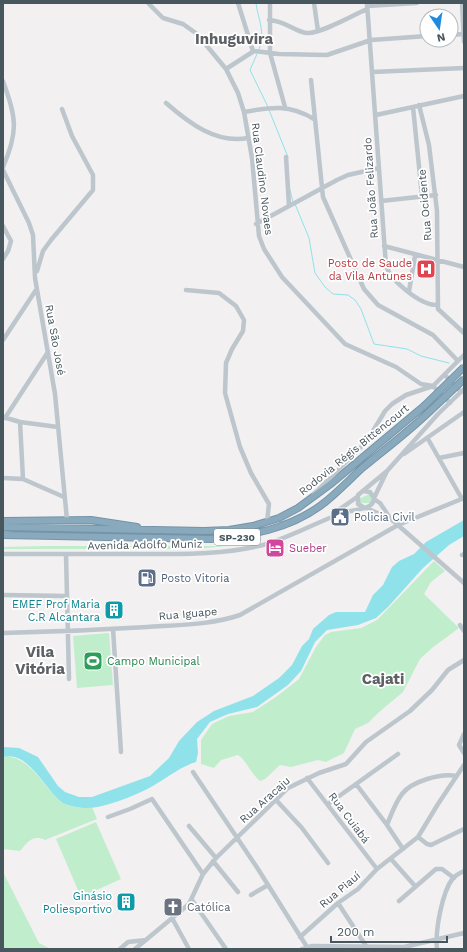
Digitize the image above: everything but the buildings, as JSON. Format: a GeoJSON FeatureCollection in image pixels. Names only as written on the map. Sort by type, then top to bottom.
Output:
{"type":"FeatureCollection","features":[{"type":"Feature","properties":{"kind":"highway","name":"Rodovia Régis Bittencourt"},"geometry":{"type":"LineString","coordinates":[[3,527],[229,530],[267,522],[308,502],[424,406],[464,367]]}},
{"type":"Feature","properties":{"kind":"highway","name":"Rodovia Régis Bittencourt"},"geometry":{"type":"LineString","coordinates":[[4,535],[211,539],[239,537],[261,532],[303,517],[321,505],[362,469],[406,434],[464,379]]}},
{"type":"Feature","properties":{"kind":"highway"},"geometry":{"type":"LineString","coordinates":[[3,521],[105,521],[156,530]]}},
{"type":"Feature","properties":{"kind":"street","name":"Rua Claudino Novaes"},"geometry":{"type":"LineString","coordinates":[[148,3],[163,18],[183,24],[197,34],[226,69],[238,93],[244,112],[248,138],[256,224],[264,249],[282,276],[346,344],[396,367],[417,382],[433,386]]}},
{"type":"Feature","properties":{"kind":"street"},"geometry":{"type":"LineString","coordinates":[[238,3],[254,51]]}},
{"type":"Feature","properties":{"kind":"street"},"geometry":{"type":"LineString","coordinates":[[270,3],[270,53],[285,107]]}},
{"type":"Feature","properties":{"kind":"street"},"geometry":{"type":"LineString","coordinates":[[314,3],[318,31]]}},
{"type":"Feature","properties":{"kind":"street"},"geometry":{"type":"LineString","coordinates":[[269,20],[283,22],[306,33],[318,31],[367,6],[417,3]]}},
{"type":"Feature","properties":{"kind":"street"},"geometry":{"type":"LineString","coordinates":[[462,3],[464,42]]}},
{"type":"Feature","properties":{"kind":"street","name":"Rua João Felizardo"},"geometry":{"type":"LineString","coordinates":[[367,6],[371,40],[384,246],[389,273],[399,285],[430,305],[438,305]]}},
{"type":"Feature","properties":{"kind":"street"},"geometry":{"type":"LineString","coordinates":[[226,69],[254,51],[327,56],[371,40],[419,37]]}},
{"type":"Feature","properties":{"kind":"street"},"geometry":{"type":"LineString","coordinates":[[372,72],[464,68]]}},
{"type":"Feature","properties":{"kind":"street"},"geometry":{"type":"LineString","coordinates":[[310,80],[319,151],[321,188],[339,234],[364,290],[372,301],[391,313],[433,335],[458,361]]}},
{"type":"Feature","properties":{"kind":"street"},"geometry":{"type":"LineString","coordinates":[[3,81],[10,102],[15,128],[3,168]]}},
{"type":"Feature","properties":{"kind":"street"},"geometry":{"type":"LineString","coordinates":[[376,115],[464,96]]}},
{"type":"Feature","properties":{"kind":"street"},"geometry":{"type":"LineString","coordinates":[[166,104],[186,121],[224,139],[236,140],[248,138]]}},
{"type":"Feature","properties":{"kind":"street","name":"Rua Ocidente"},"geometry":{"type":"LineString","coordinates":[[419,105],[428,145],[436,195],[438,305]]}},
{"type":"Feature","properties":{"kind":"street"},"geometry":{"type":"LineString","coordinates":[[244,112],[285,107],[296,110],[314,120]]}},
{"type":"Feature","properties":{"kind":"street"},"geometry":{"type":"LineString","coordinates":[[413,107],[422,196]]}},
{"type":"Feature","properties":{"kind":"street"},"geometry":{"type":"LineString","coordinates":[[35,278],[43,251],[93,190],[93,175],[72,136],[62,109]]}},
{"type":"Feature","properties":{"kind":"street"},"geometry":{"type":"LineString","coordinates":[[286,157],[292,203]]}},
{"type":"Feature","properties":{"kind":"street","name":"Rua São José"},"geometry":{"type":"LineString","coordinates":[[3,168],[32,228],[35,252],[36,290],[48,352],[58,427],[67,520]]}},
{"type":"Feature","properties":{"kind":"street"},"geometry":{"type":"LineString","coordinates":[[256,224],[292,203],[348,175],[379,168]]}},
{"type":"Feature","properties":{"kind":"street"},"geometry":{"type":"LineString","coordinates":[[381,201],[436,195]]}},
{"type":"Feature","properties":{"kind":"street"},"geometry":{"type":"LineString","coordinates":[[3,226],[10,237],[10,246],[3,259]]}},
{"type":"Feature","properties":{"kind":"street"},"geometry":{"type":"LineString","coordinates":[[384,246],[415,256],[464,267]]}},
{"type":"Feature","properties":{"kind":"street"},"geometry":{"type":"LineString","coordinates":[[409,291],[415,256]]}},
{"type":"Feature","properties":{"kind":"street"},"geometry":{"type":"LineString","coordinates":[[3,340],[36,290]]}},
{"type":"Feature","properties":{"kind":"street"},"geometry":{"type":"LineString","coordinates":[[186,290],[219,293],[236,306],[244,320],[243,330],[226,363],[225,393],[240,447],[251,473],[269,504],[267,522]]}},
{"type":"Feature","properties":{"kind":"street"},"geometry":{"type":"LineString","coordinates":[[438,305],[439,311],[464,333]]}},
{"type":"Feature","properties":{"kind":"street"},"geometry":{"type":"LineString","coordinates":[[48,352],[4,417],[20,422],[58,427]]}},
{"type":"Feature","properties":{"kind":"street"},"geometry":{"type":"LineString","coordinates":[[308,502],[367,441],[385,411],[392,404],[406,395],[433,386],[464,355]]}},
{"type":"Feature","properties":{"kind":"street"},"geometry":{"type":"LineString","coordinates":[[329,518],[357,497],[388,470],[463,391],[445,375]]}},
{"type":"Feature","properties":{"kind":"street"},"geometry":{"type":"LineString","coordinates":[[433,386],[450,403]]}},
{"type":"Feature","properties":{"kind":"street"},"geometry":{"type":"LineString","coordinates":[[399,457],[428,439],[464,412]]}},
{"type":"Feature","properties":{"kind":"street"},"geometry":{"type":"LineString","coordinates":[[20,422],[23,479]]}},
{"type":"Feature","properties":{"kind":"street"},"geometry":{"type":"LineString","coordinates":[[428,439],[463,499]]}},
{"type":"Feature","properties":{"kind":"street"},"geometry":{"type":"LineString","coordinates":[[438,458],[464,453]]}},
{"type":"Feature","properties":{"kind":"street"},"geometry":{"type":"LineString","coordinates":[[329,518],[372,505],[388,470]]}},
{"type":"Feature","properties":{"kind":"street"},"geometry":{"type":"LineString","coordinates":[[3,478],[23,479],[64,497]]}},
{"type":"Feature","properties":{"kind":"street"},"geometry":{"type":"LineString","coordinates":[[363,491],[370,492],[391,519],[464,583]]}},
{"type":"Feature","properties":{"kind":"street"},"geometry":{"type":"LineString","coordinates":[[357,497],[358,504],[391,519]]}},
{"type":"Feature","properties":{"kind":"street","name":"Rua Iguape"},"geometry":{"type":"LineString","coordinates":[[3,633],[68,632],[196,624],[219,621],[236,616],[398,525],[463,499]]}},
{"type":"Feature","properties":{"kind":"street","name":"Avenida Adolfo Muniz"},"geometry":{"type":"LineString","coordinates":[[3,554],[183,554],[225,552],[276,541],[315,526],[329,518]]}},
{"type":"Feature","properties":{"kind":"street"},"geometry":{"type":"LineString","coordinates":[[66,554],[69,679]]}},
{"type":"Feature","properties":{"kind":"street"},"geometry":{"type":"LineString","coordinates":[[3,595],[66,596]]}},
{"type":"Feature","properties":{"kind":"street"},"geometry":{"type":"LineString","coordinates":[[460,625],[464,630]]}},
{"type":"Feature","properties":{"kind":"street"},"geometry":{"type":"LineString","coordinates":[[113,629],[122,752]]}},
{"type":"Feature","properties":{"kind":"street","name":"Rua Aracaju"},"geometry":{"type":"LineString","coordinates":[[135,949],[192,900],[203,874],[215,860],[288,788],[307,778],[346,764],[366,742],[410,711],[432,690],[448,670],[464,660]]}},
{"type":"Feature","properties":{"kind":"street"},"geometry":{"type":"LineString","coordinates":[[464,734],[459,745],[464,753]]}},
{"type":"Feature","properties":{"kind":"street"},"geometry":{"type":"LineString","coordinates":[[328,804],[398,754]]}},
{"type":"Feature","properties":{"kind":"street","name":"Rua Piauí"},"geometry":{"type":"LineString","coordinates":[[300,936],[338,903],[358,889],[377,869],[418,837],[464,765]]}},
{"type":"Feature","properties":{"kind":"street"},"geometry":{"type":"LineString","coordinates":[[193,772],[300,936],[304,948],[404,947],[464,933]]}},
{"type":"Feature","properties":{"kind":"street"},"geometry":{"type":"LineString","coordinates":[[387,825],[399,799],[406,790],[439,775],[446,774],[456,776]]}},
{"type":"Feature","properties":{"kind":"street","name":"Rua Cuiabá"},"geometry":{"type":"LineString","coordinates":[[307,778],[377,869]]}},
{"type":"Feature","properties":{"kind":"street"},"geometry":{"type":"LineString","coordinates":[[356,784],[403,849]]}},
{"type":"Feature","properties":{"kind":"street"},"geometry":{"type":"LineString","coordinates":[[108,817],[139,806],[152,799],[203,874]]}},
{"type":"Feature","properties":{"kind":"street"},"geometry":{"type":"LineString","coordinates":[[276,800],[302,828],[328,863]]}},
{"type":"Feature","properties":{"kind":"street"},"geometry":{"type":"LineString","coordinates":[[189,826],[238,892]]}},
{"type":"Feature","properties":{"kind":"street"},"geometry":{"type":"LineString","coordinates":[[418,837],[427,844],[431,845],[464,829]]}},
{"type":"Feature","properties":{"kind":"street"},"geometry":{"type":"LineString","coordinates":[[391,858],[415,886]]}},
{"type":"Feature","properties":{"kind":"street"},"geometry":{"type":"LineString","coordinates":[[399,901],[436,869],[442,869],[454,878]]}},
{"type":"Feature","properties":{"kind":"street"},"geometry":{"type":"LineString","coordinates":[[437,949],[436,940],[444,901],[454,878],[464,871]]}},
{"type":"Feature","properties":{"kind":"street"},"geometry":{"type":"LineString","coordinates":[[251,895],[268,886]]}},
{"type":"Feature","properties":{"kind":"street"},"geometry":{"type":"LineString","coordinates":[[192,900],[226,949]]}},
{"type":"Feature","properties":{"kind":"street"},"geometry":{"type":"LineString","coordinates":[[338,903],[367,948]]}},
{"type":"Feature","properties":{"kind":"street"},"geometry":{"type":"LineString","coordinates":[[172,918],[189,949]]}},
{"type":"Feature","properties":{"kind":"street"},"geometry":{"type":"LineString","coordinates":[[120,949],[128,942],[146,940]]}},
{"type":"Feature","properties":{"kind":"green space"},"geometry":{"type":"Polygon","coordinates":[[[369,494],[373,498],[371,503],[359,503],[359,499],[369,494]]]}},
{"type":"Feature","properties":{"kind":"green space"},"geometry":{"type":"Polygon","coordinates":[[[227,546],[195,549],[3,549],[3,547],[227,546]]]}},
{"type":"Feature","properties":{"kind":"green space"},"geometry":{"type":"Polygon","coordinates":[[[434,561],[445,571],[431,582],[424,594],[459,628],[420,659],[403,692],[368,723],[355,729],[344,753],[326,762],[318,760],[291,767],[280,765],[265,779],[260,781],[238,755],[221,760],[214,768],[201,764],[201,740],[212,724],[229,716],[253,712],[276,697],[299,679],[316,647],[325,635],[331,632],[361,628],[377,620],[434,561]]]}},
{"type":"Feature","properties":{"kind":"green space","name":"Campo Municipal"},"geometry":{"type":"Polygon","coordinates":[[[109,633],[113,685],[77,688],[73,636],[109,633]]]}},
{"type":"Feature","properties":{"kind":"green space"},"geometry":{"type":"Polygon","coordinates":[[[5,756],[18,759],[29,766],[64,803],[77,807],[92,807],[97,819],[45,840],[37,838],[30,840],[20,851],[3,849],[3,757],[5,756]]]}},
{"type":"Feature","properties":{"kind":"green space"},"geometry":{"type":"Polygon","coordinates":[[[96,822],[121,879],[81,897],[56,839],[96,822]]]}},
{"type":"Feature","properties":{"kind":"green space"},"geometry":{"type":"Polygon","coordinates":[[[3,872],[39,943],[51,949],[3,949],[3,872]]]}},
{"type":"Feature","properties":{"kind":"water"},"geometry":{"type":"Polygon","coordinates":[[[464,520],[464,536],[449,545],[423,568],[388,607],[376,618],[358,625],[327,630],[315,642],[301,671],[288,685],[257,707],[228,714],[210,722],[197,739],[198,753],[196,762],[180,769],[149,788],[122,800],[103,806],[87,808],[75,807],[63,803],[56,797],[36,772],[21,759],[12,756],[3,757],[3,747],[19,748],[38,757],[58,786],[65,792],[79,797],[92,797],[150,776],[169,758],[179,741],[197,722],[214,711],[253,696],[279,678],[292,665],[302,646],[309,639],[313,629],[329,615],[336,612],[365,612],[373,595],[383,585],[392,567],[399,561],[414,554],[426,542],[464,520]]]}},
{"type":"Feature","properties":{"kind":"waterway"},"geometry":{"type":"LineString","coordinates":[[256,3],[262,32],[259,49]]}},
{"type":"Feature","properties":{"kind":"waterway"},"geometry":{"type":"LineString","coordinates":[[257,54],[250,70],[268,107]]}},
{"type":"Feature","properties":{"kind":"waterway"},"geometry":{"type":"LineString","coordinates":[[269,110],[288,157]]}},
{"type":"Feature","properties":{"kind":"waterway"},"geometry":{"type":"LineString","coordinates":[[290,190],[293,202]]}},
{"type":"Feature","properties":{"kind":"waterway"},"geometry":{"type":"LineString","coordinates":[[295,204],[309,238],[315,273],[325,287],[333,294],[348,295],[355,300],[361,309],[374,344],[407,349],[421,356],[449,363]]}},
{"type":"Feature","properties":{"kind":"place","name":"Posto de Saude da Vila Antunes"},"geometry":{"type":"Point","coordinates":[426,269]}},
{"type":"Feature","properties":{"kind":"place","name":"Policia Civil"},"geometry":{"type":"Point","coordinates":[340,517]}},
{"type":"Feature","properties":{"kind":"place","name":"Sueber"},"geometry":{"type":"Point","coordinates":[275,548]}},
{"type":"Feature","properties":{"kind":"place","name":"Posto Vitoria"},"geometry":{"type":"Point","coordinates":[147,578]}},
{"type":"Feature","properties":{"kind":"place","name":"EMEF Prof Maria C.R Alcantara"},"geometry":{"type":"Point","coordinates":[114,610]}},
{"type":"Feature","properties":{"kind":"place","name":"Campo Municipal"},"geometry":{"type":"Point","coordinates":[93,661]}},
{"type":"Feature","properties":{"kind":"place","name":"Ginásio Poliesportivo"},"geometry":{"type":"Point","coordinates":[126,902]}},
{"type":"Feature","properties":{"kind":"place","name":"Católica"},"geometry":{"type":"Point","coordinates":[173,907]}},
{"type":"Feature","properties":{"kind":"district","name":"Inhuguvira"},"geometry":{"type":"Point","coordinates":[234,39]}},
{"type":"Feature","properties":{"kind":"district","name":"Vila Vitória"},"geometry":{"type":"Point","coordinates":[40,660]}},
{"type":"Feature","properties":{"kind":"district","name":"Cajati"},"geometry":{"type":"Point","coordinates":[383,679]}}]}
